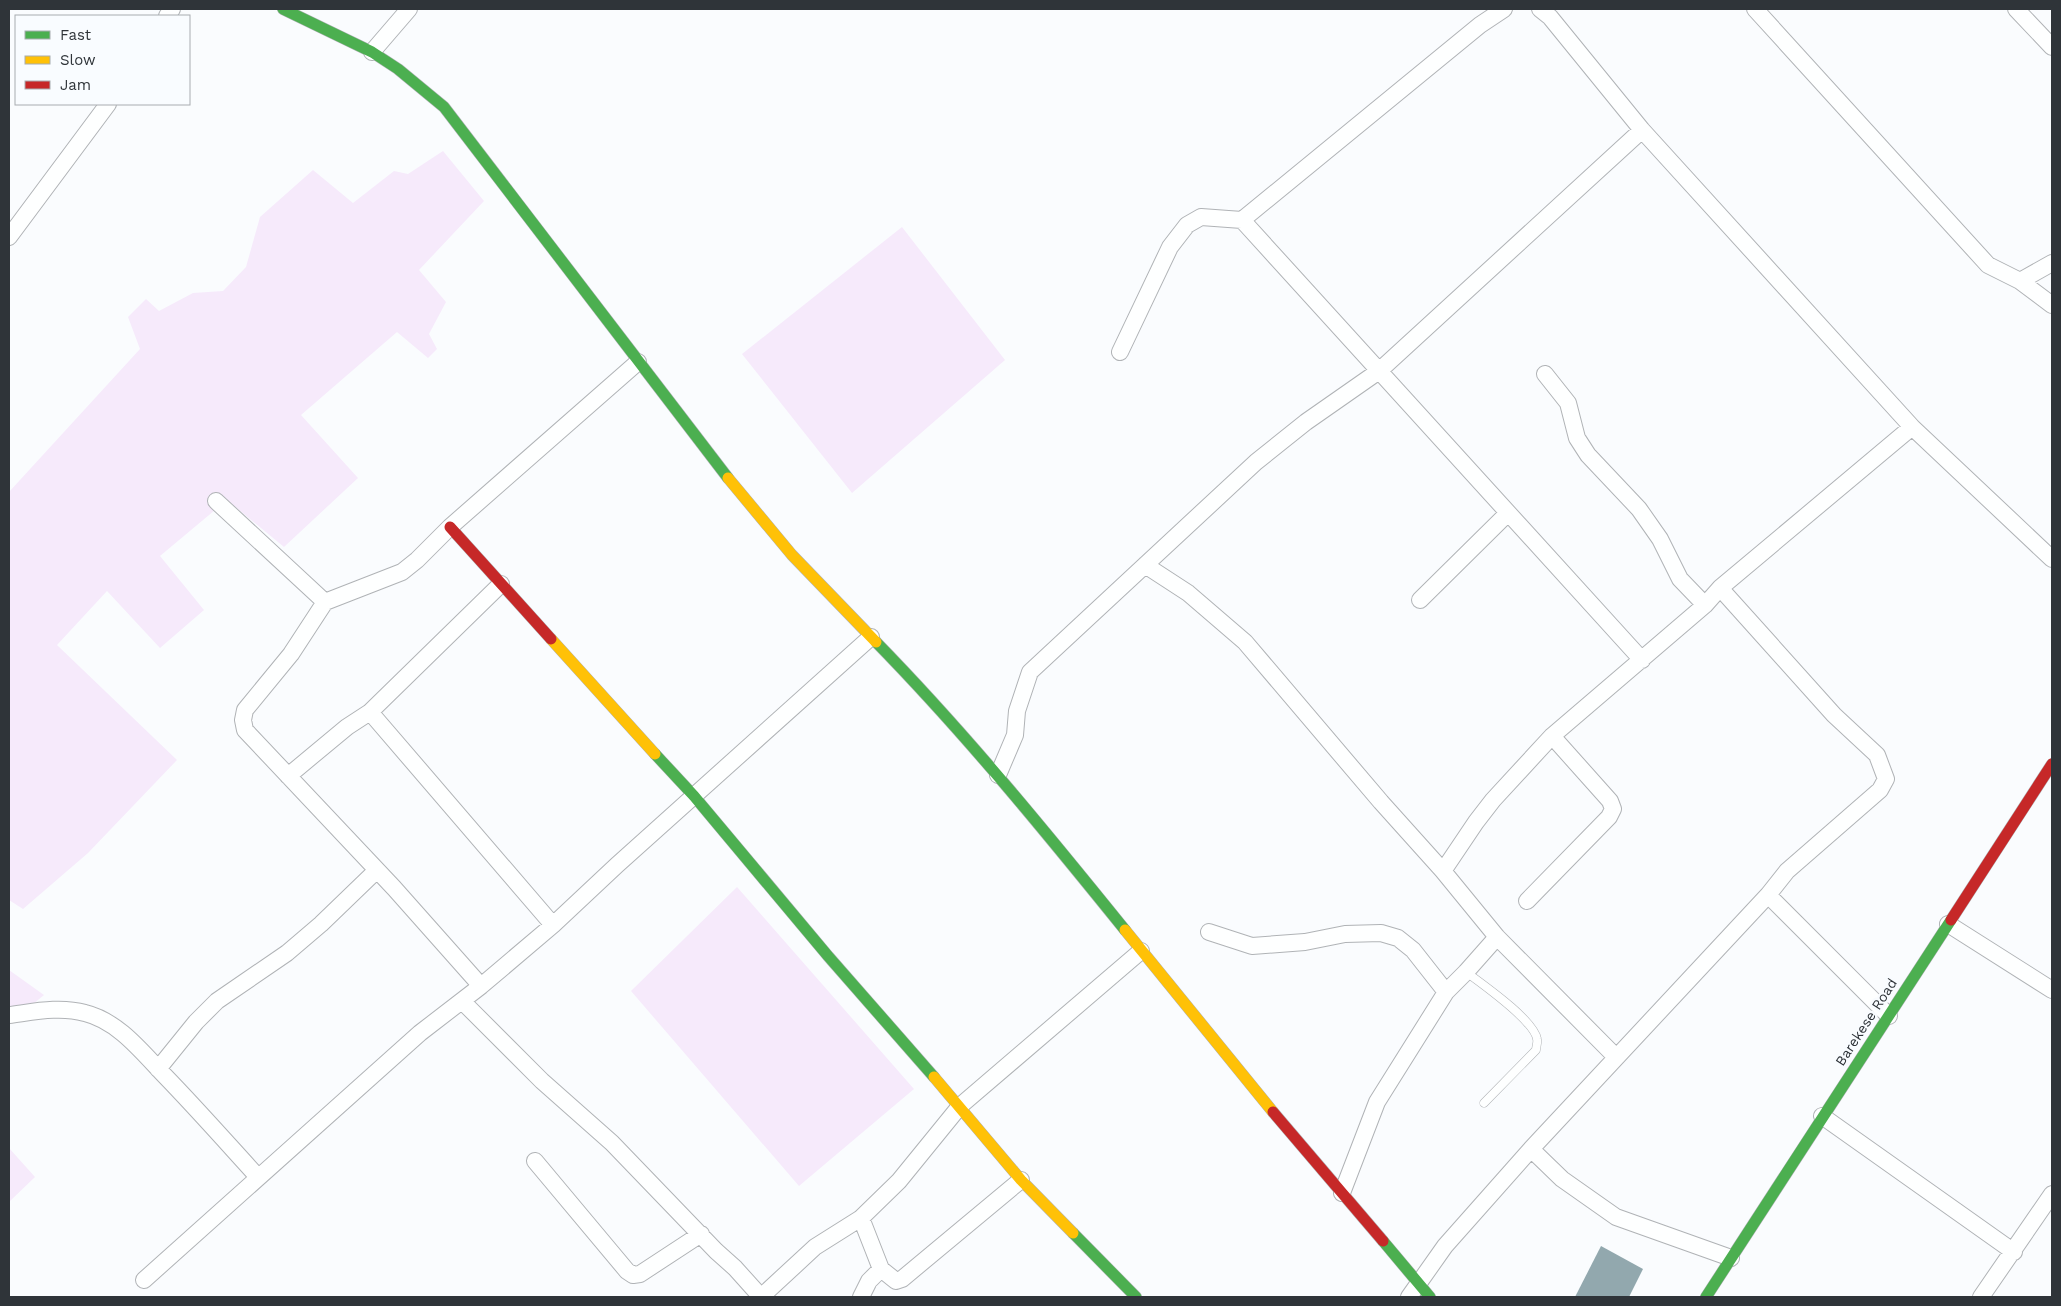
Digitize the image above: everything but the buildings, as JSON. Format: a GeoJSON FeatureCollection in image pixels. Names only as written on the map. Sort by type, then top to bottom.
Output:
{"type":"FeatureCollection","features":[{"type":"Feature","properties":{"kind":"street"},"geometry":{"type":"LineString","coordinates":[[283,9],[372,52],[398,69],[444,107],[741,496],[792,555],[926,693],[1037,820],[1244,1079],[1342,1193],[1413,1290],[1430,1297]]}},
{"type":"Feature","properties":{"kind":"street"},"geometry":{"type":"LineString","coordinates":[[372,52],[409,9]]}},
{"type":"Feature","properties":{"kind":"street"},"geometry":{"type":"LineString","coordinates":[[1242,220],[1480,25],[1504,9]]}},
{"type":"Feature","properties":{"kind":"street"},"geometry":{"type":"LineString","coordinates":[[1540,9],[1550,17],[1642,130],[1912,427],[2052,559]]}},
{"type":"Feature","properties":{"kind":"street"},"geometry":{"type":"LineString","coordinates":[[1755,9],[1988,265],[2020,281],[2052,305]]}},
{"type":"Feature","properties":{"kind":"street"},"geometry":{"type":"LineString","coordinates":[[2016,9],[2052,47]]}},
{"type":"Feature","properties":{"kind":"street"},"geometry":{"type":"LineString","coordinates":[[9,237],[107,105]]}},
{"type":"Feature","properties":{"kind":"street"},"geometry":{"type":"LineString","coordinates":[[998,775],[1015,735],[1017,711],[1023,688],[1030,672],[1256,462],[1306,422],[1379,370],[1642,130]]}},
{"type":"Feature","properties":{"kind":"street"},"geometry":{"type":"LineString","coordinates":[[1120,352],[1170,247],[1187,225],[1201,217],[1242,220],[1642,660]]}},
{"type":"Feature","properties":{"kind":"street"},"geometry":{"type":"LineString","coordinates":[[2020,281],[2052,263]]}},
{"type":"Feature","properties":{"kind":"street"},"geometry":{"type":"LineString","coordinates":[[482,986],[377,870],[245,730],[242,720],[245,710],[291,654],[325,602],[402,572],[417,560],[450,527],[638,362]]}},
{"type":"Feature","properties":{"kind":"street"},"geometry":{"type":"LineString","coordinates":[[1545,374],[1568,403],[1577,438],[1588,455],[1639,509],[1660,538],[1680,579],[1704,605]]}},
{"type":"Feature","properties":{"kind":"street"},"geometry":{"type":"LineString","coordinates":[[1443,871],[1493,800],[1552,736],[1642,660],[1704,605],[1720,588],[1912,427]]}},
{"type":"Feature","properties":{"kind":"street"},"geometry":{"type":"LineString","coordinates":[[216,501],[325,602]]}},
{"type":"Feature","properties":{"kind":"street"},"geometry":{"type":"LineString","coordinates":[[1420,600],[1508,513]]}},
{"type":"Feature","properties":{"kind":"street"},"geometry":{"type":"LineString","coordinates":[[450,527],[622,719],[694,796],[828,956],[960,1106],[1021,1180],[1136,1297]]}},
{"type":"Feature","properties":{"kind":"street"},"geometry":{"type":"LineString","coordinates":[[1145,565],[1188,593],[1245,642],[1497,936],[1616,1056]]}},
{"type":"Feature","properties":{"kind":"street"},"geometry":{"type":"LineString","coordinates":[[288,776],[347,727],[370,712],[500,584]]}},
{"type":"Feature","properties":{"kind":"street"},"geometry":{"type":"LineString","coordinates":[[1413,1290],[1445,1246],[1531,1149],[1768,895],[1786,871],[1880,790],[1886,779],[1877,755],[1834,714],[1720,588]]}},
{"type":"Feature","properties":{"kind":"street"},"geometry":{"type":"LineString","coordinates":[[144,1280],[420,1033],[482,986],[553,924],[871,638]]}},
{"type":"Feature","properties":{"kind":"street"},"geometry":{"type":"LineString","coordinates":[[370,712],[553,924]]}},
{"type":"Feature","properties":{"kind":"street"},"geometry":{"type":"LineString","coordinates":[[1527,901],[1609,817],[1613,808],[1610,801],[1552,736]]}},
{"type":"Feature","properties":{"kind":"street","name":"Barekese Road"},"geometry":{"type":"LineString","coordinates":[[1706,1297],[2052,764]]}},
{"type":"Feature","properties":{"kind":"street"},"geometry":{"type":"LineString","coordinates":[[158,1069],[196,1022],[216,1001],[286,952],[321,924],[377,870]]}},
{"type":"Feature","properties":{"kind":"street"},"geometry":{"type":"LineString","coordinates":[[1768,895],[1889,1016]]}},
{"type":"Feature","properties":{"kind":"street"},"geometry":{"type":"LineString","coordinates":[[1948,924],[2052,990]]}},
{"type":"Feature","properties":{"kind":"street"},"geometry":{"type":"LineString","coordinates":[[1209,932],[1252,946],[1305,942],[1345,934],[1381,933],[1398,938],[1413,950],[1446,992]]}},
{"type":"Feature","properties":{"kind":"street"},"geometry":{"type":"LineString","coordinates":[[1342,1193],[1377,1102],[1446,992],[1497,936]]}},
{"type":"Feature","properties":{"kind":"street"},"geometry":{"type":"LineString","coordinates":[[462,1001],[542,1081],[612,1143],[761,1297],[815,1247],[861,1218],[899,1181],[960,1106],[1141,951]]}},
{"type":"Feature","properties":{"kind":"street"},"geometry":{"type":"LineString","coordinates":[[9,1016],[63,1009],[85,1013],[106,1022],[129,1039],[197,1109],[258,1177]]}},
{"type":"Feature","properties":{"kind":"street"},"geometry":{"type":"LineString","coordinates":[[1822,1116],[2014,1252]]}},
{"type":"Feature","properties":{"kind":"street"},"geometry":{"type":"LineString","coordinates":[[1531,1149],[1562,1179],[1616,1217],[1731,1258]]}},
{"type":"Feature","properties":{"kind":"street"},"geometry":{"type":"LineString","coordinates":[[535,1161],[627,1272],[633,1275],[640,1274],[701,1234]]}},
{"type":"Feature","properties":{"kind":"street"},"geometry":{"type":"LineString","coordinates":[[861,1218],[882,1269],[890,1278],[896,1281],[902,1279],[1021,1180]]}},
{"type":"Feature","properties":{"kind":"street"},"geometry":{"type":"LineString","coordinates":[[1981,1297],[2014,1252],[2052,1194]]}},
{"type":"Feature","properties":{"kind":"street"},"geometry":{"type":"LineString","coordinates":[[861,1297],[869,1281],[882,1269]]}},
{"type":"Feature","properties":{"kind":"lane"},"geometry":{"type":"LineString","coordinates":[[1466,972],[1515,1011],[1532,1027],[1538,1039],[1536,1050],[1484,1103]]}},
{"type":"Feature","properties":{"kind":"shaded area"},"geometry":{"type":"Polygon","coordinates":[[[443,151],[484,201],[419,270],[446,302],[429,334],[437,349],[428,358],[397,332],[301,415],[358,478],[284,547],[227,500],[160,556],[204,610],[160,648],[107,591],[57,645],[177,760],[88,853],[23,909],[9,900],[9,492],[140,349],[128,317],[146,299],[159,311],[193,293],[223,291],[246,267],[260,217],[313,170],[353,203],[394,171],[408,174],[443,151]]]}},
{"type":"Feature","properties":{"kind":"shaded area"},"geometry":{"type":"Polygon","coordinates":[[[902,227],[1005,360],[852,493],[742,354],[902,227]]]}},
{"type":"Feature","properties":{"kind":"shaded area"},"geometry":{"type":"Polygon","coordinates":[[[737,887],[914,1089],[799,1186],[631,991],[737,887]]]}},
{"type":"Feature","properties":{"kind":"shaded area"},"geometry":{"type":"Polygon","coordinates":[[[9,970],[44,995],[9,1024],[9,970]]]}},
{"type":"Feature","properties":{"kind":"shaded area"},"geometry":{"type":"Polygon","coordinates":[[[9,1148],[35,1177],[9,1202],[9,1148]]]}},
{"type":"Feature","properties":{"kind":"traffic: fast"},"geometry":{"type":"LineString","coordinates":[[283,9],[372,52],[398,69],[444,107],[728,478]]}},
{"type":"Feature","properties":{"kind":"traffic: fast"},"geometry":{"type":"LineString","coordinates":[[876,642],[973,747],[1035,819],[1125,930]]}},
{"type":"Feature","properties":{"kind":"traffic: fast"},"geometry":{"type":"LineString","coordinates":[[655,754],[694,796],[828,956],[934,1077]]}},
{"type":"Feature","properties":{"kind":"traffic: fast"},"geometry":{"type":"LineString","coordinates":[[1706,1297],[1951,920]]}},
{"type":"Feature","properties":{"kind":"traffic: fast"},"geometry":{"type":"LineString","coordinates":[[1073,1233],[1136,1297]]}},
{"type":"Feature","properties":{"kind":"traffic: fast"},"geometry":{"type":"LineString","coordinates":[[1383,1241],[1430,1297]]}},
{"type":"Feature","properties":{"kind":"traffic: slow"},"geometry":{"type":"LineString","coordinates":[[728,478],[792,555],[876,642]]}},
{"type":"Feature","properties":{"kind":"traffic: slow"},"geometry":{"type":"LineString","coordinates":[[551,639],[655,754]]}},
{"type":"Feature","properties":{"kind":"traffic: slow"},"geometry":{"type":"LineString","coordinates":[[1125,930],[1273,1112]]}},
{"type":"Feature","properties":{"kind":"traffic: slow"},"geometry":{"type":"LineString","coordinates":[[934,1077],[1021,1180],[1073,1233]]}},
{"type":"Feature","properties":{"kind":"traffic: jam"},"geometry":{"type":"LineString","coordinates":[[450,527],[551,639]]}},
{"type":"Feature","properties":{"kind":"traffic: jam"},"geometry":{"type":"LineString","coordinates":[[1951,920],[2052,764]]}},
{"type":"Feature","properties":{"kind":"traffic: jam"},"geometry":{"type":"LineString","coordinates":[[1273,1112],[1383,1241]]}}]}
